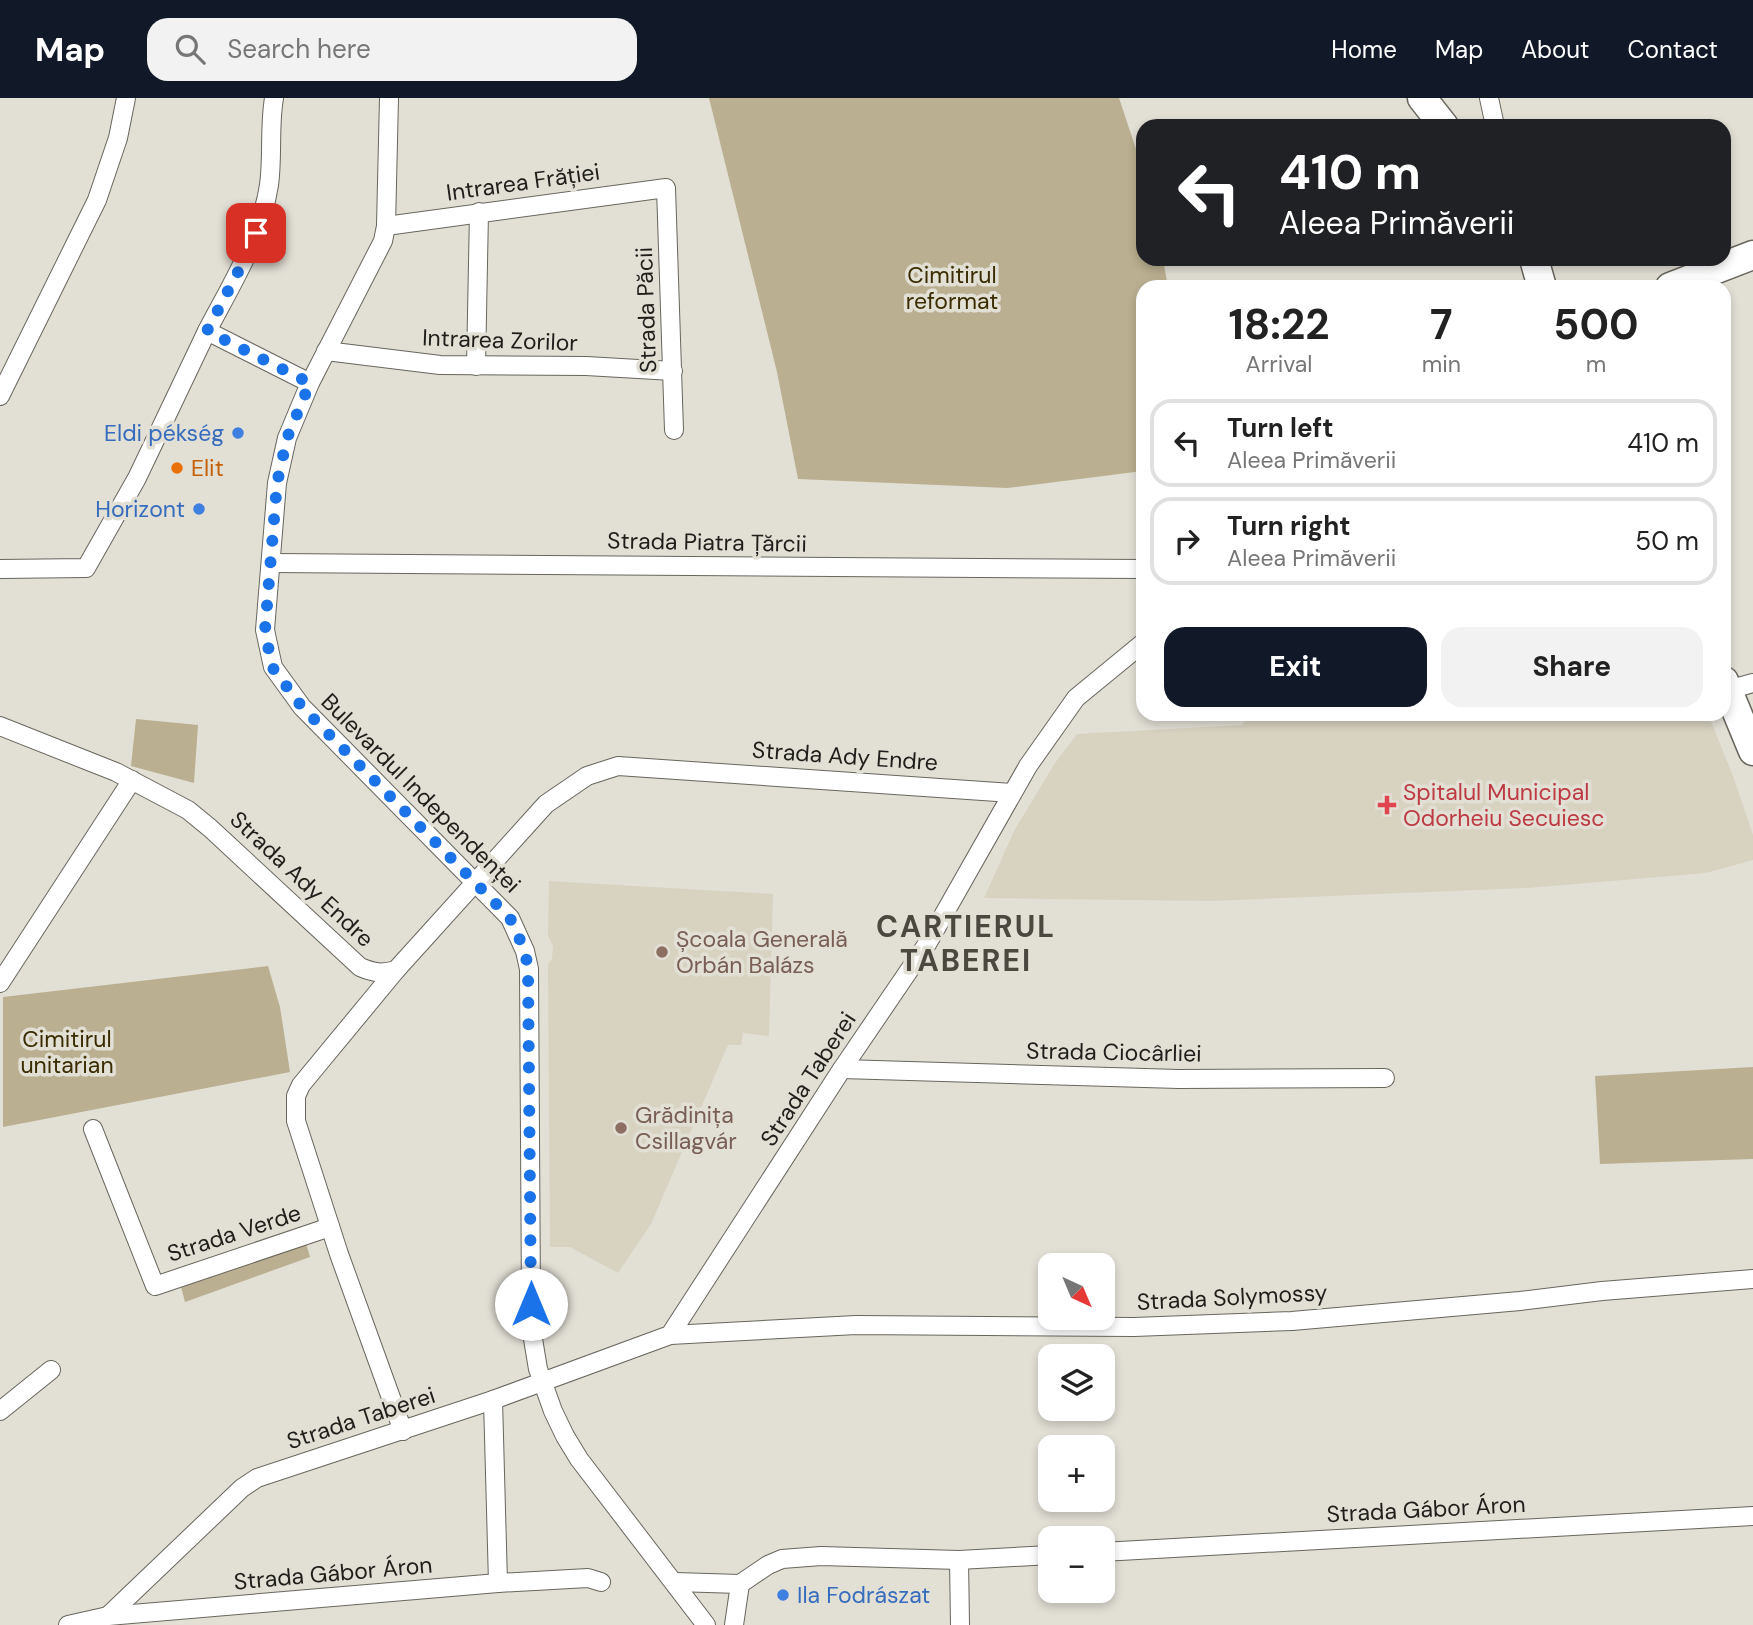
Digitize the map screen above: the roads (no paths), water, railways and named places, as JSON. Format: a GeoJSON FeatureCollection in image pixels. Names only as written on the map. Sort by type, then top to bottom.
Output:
{"type":"FeatureCollection","features":[{"type":"Feature","properties":{"kind":"main road"},"geometry":{"type":"LineString","coordinates":[[1422,98],[1438,119]]}},
{"type":"Feature","properties":{"kind":"main road"},"geometry":{"type":"LineString","coordinates":[[1731,263],[1753,255]]}},
{"type":"Feature","properties":{"kind":"main road"},"geometry":{"type":"LineString","coordinates":[[1688,280],[1724,266]]}},
{"type":"Feature","properties":{"kind":"main road"},"geometry":{"type":"LineString","coordinates":[[1735,685],[1753,751]]}},
{"type":"Feature","properties":{"kind":"street"},"geometry":{"type":"LineString","coordinates":[[0,396],[97,200],[118,138],[126,98]]}},
{"type":"Feature","properties":{"kind":"street"},"geometry":{"type":"LineString","coordinates":[[0,569],[86,568],[137,478],[207,331],[250,249],[262,216],[269,185],[274,98]]}},
{"type":"Feature","properties":{"kind":"street","name":"Bulevardul Independenței"},"geometry":{"type":"LineString","coordinates":[[389,98],[386,226],[380,249],[310,383],[287,438],[277,483],[265,630],[269,657],[278,677],[302,707],[510,918],[525,951],[528,969],[531,1304],[533,1339],[542,1382],[571,1447],[706,1625]]}},
{"type":"Feature","properties":{"kind":"street"},"geometry":{"type":"LineString","coordinates":[[1489,98],[1494,119]]}},
{"type":"Feature","properties":{"kind":"street","name":"Intrarea Frăției"},"geometry":{"type":"LineString","coordinates":[[386,226],[666,188]]}},
{"type":"Feature","properties":{"kind":"street","name":"Strada Păcii"},"geometry":{"type":"LineString","coordinates":[[666,188],[674,430]]}},
{"type":"Feature","properties":{"kind":"street"},"geometry":{"type":"LineString","coordinates":[[475,366],[479,212]]}},
{"type":"Feature","properties":{"kind":"street"},"geometry":{"type":"LineString","coordinates":[[207,331],[310,383]]}},
{"type":"Feature","properties":{"kind":"street","name":"Intrarea Zorilor"},"geometry":{"type":"LineString","coordinates":[[326,351],[440,366],[586,366],[673,371]]}},
{"type":"Feature","properties":{"kind":"street","name":"Strada Piatra Țărcii"},"geometry":{"type":"LineString","coordinates":[[271,562],[1136,569]]}},
{"type":"Feature","properties":{"kind":"street","name":"Strada Taberei"},"geometry":{"type":"LineString","coordinates":[[108,1616],[242,1488],[257,1479],[493,1400],[670,1335],[842,1069],[927,944],[1012,793],[1076,698],[1136,649]]}},
{"type":"Feature","properties":{"kind":"street","name":"Strada Ady Endre"},"geometry":{"type":"LineString","coordinates":[[0,726],[116,772],[175,802],[210,828],[360,967],[373,973],[396,970],[475,881],[558,794],[587,776],[618,766],[1012,793]]}},
{"type":"Feature","properties":{"kind":"street"},"geometry":{"type":"LineString","coordinates":[[0,983],[132,780]]}},
{"type":"Feature","properties":{"kind":"street"},"geometry":{"type":"LineString","coordinates":[[396,970],[301,1085],[296,1096],[296,1121],[330,1227],[403,1431]]}},
{"type":"Feature","properties":{"kind":"street","name":"Strada Ciocârliei"},"geometry":{"type":"LineString","coordinates":[[842,1069],[1179,1079],[1385,1078]]}},
{"type":"Feature","properties":{"kind":"street","name":"Strada Verde"},"geometry":{"type":"LineString","coordinates":[[93,1129],[155,1286],[330,1227]]}},
{"type":"Feature","properties":{"kind":"street","name":"Strada Solymossy"},"geometry":{"type":"LineString","coordinates":[[670,1335],[856,1325],[1135,1327],[1292,1321],[1753,1279]]}},
{"type":"Feature","properties":{"kind":"street"},"geometry":{"type":"LineString","coordinates":[[0,1411],[51,1370]]}},
{"type":"Feature","properties":{"kind":"street"},"geometry":{"type":"LineString","coordinates":[[493,1400],[498,1583]]}},
{"type":"Feature","properties":{"kind":"street","name":"Strada Gábor Áron"},"geometry":{"type":"LineString","coordinates":[[1115,1551],[1753,1516]]}},
{"type":"Feature","properties":{"kind":"street"},"geometry":{"type":"LineString","coordinates":[[675,1582],[740,1584],[782,1559],[821,1556],[959,1560],[1038,1556]]}},
{"type":"Feature","properties":{"kind":"street"},"geometry":{"type":"LineString","coordinates":[[959,1560],[960,1625]]}},
{"type":"Feature","properties":{"kind":"street","name":"Strada Gábor Áron"},"geometry":{"type":"LineString","coordinates":[[68,1625],[108,1616],[498,1583],[588,1577],[601,1583]]}},
{"type":"Feature","properties":{"kind":"street"},"geometry":{"type":"LineString","coordinates":[[734,1625],[740,1584]]}},
{"type":"Feature","properties":{"kind":"place","name":"Eldi pékség"},"geometry":{"type":"Point","coordinates":[238,433]}},
{"type":"Feature","properties":{"kind":"place","name":"Elit"},"geometry":{"type":"Point","coordinates":[177,468]}},
{"type":"Feature","properties":{"kind":"place","name":"Horizont"},"geometry":{"type":"Point","coordinates":[199,509]}},
{"type":"Feature","properties":{"kind":"place","name":"Spitalul Municipal Odorheiu Secuiesc"},"geometry":{"type":"Point","coordinates":[1387,805]}},
{"type":"Feature","properties":{"kind":"place","name":"Școala Generală Orbán Balázs"},"geometry":{"type":"Point","coordinates":[662,952]}},
{"type":"Feature","properties":{"kind":"place","name":"Grădinița Csillagvár"},"geometry":{"type":"Point","coordinates":[621,1128]}},
{"type":"Feature","properties":{"kind":"place","name":"Ila Fodrászat"},"geometry":{"type":"Point","coordinates":[783,1595]}},
{"type":"Feature","properties":{"kind":"district","name":"CARTIERUL TABEREI"},"geometry":{"type":"Point","coordinates":[966,943]}},
{"type":"Feature","properties":{"kind":"park label","name":"Cimitirul reformat"},"geometry":{"type":"Point","coordinates":[952,288]}},
{"type":"Feature","properties":{"kind":"park label","name":"Cimitirul unitarian"},"geometry":{"type":"Point","coordinates":[67,1052]}}]}
